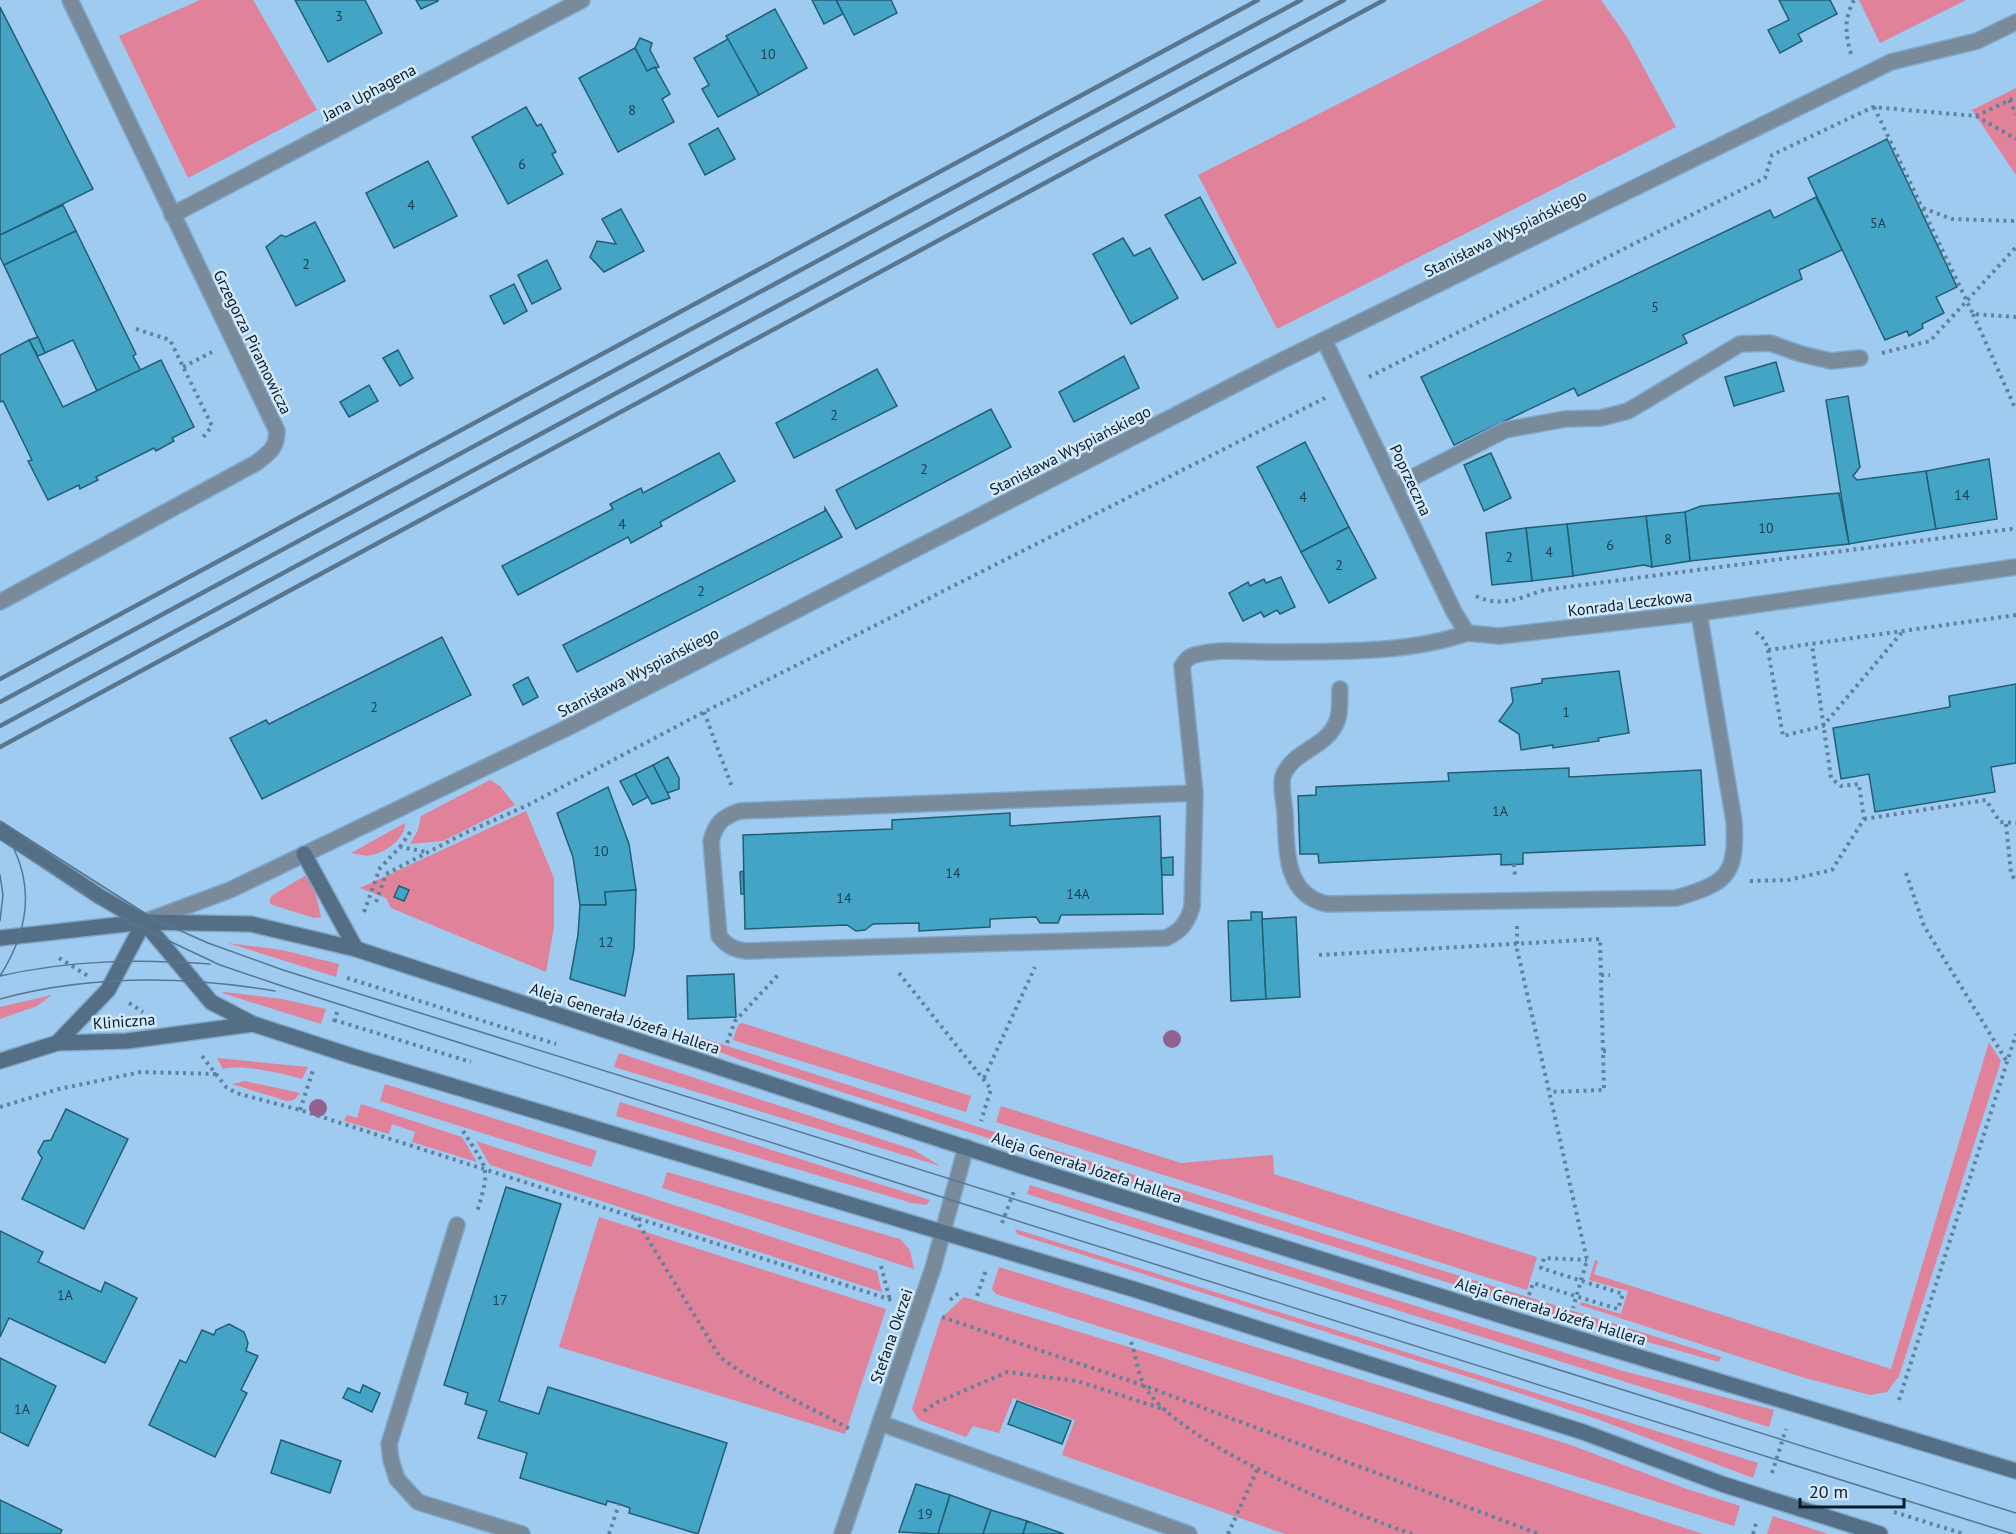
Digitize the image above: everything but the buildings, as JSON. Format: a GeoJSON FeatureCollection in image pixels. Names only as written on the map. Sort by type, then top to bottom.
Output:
{"type":"FeatureCollection","features":[{"type":"Feature","properties":{"kind":"main road","name":"Aleja Generała Józefa Hallera"},"geometry":{"type":"LineString","coordinates":[[0,830],[99,896],[144,922],[211,1002],[253,1024],[355,1057],[994,1247],[1583,1431],[1764,1497],[1880,1534]]}},
{"type":"Feature","properties":{"kind":"main road"},"geometry":{"type":"LineString","coordinates":[[304,854],[356,949]]}},
{"type":"Feature","properties":{"kind":"main road"},"geometry":{"type":"LineString","coordinates":[[0,938],[144,922]]}},
{"type":"Feature","properties":{"kind":"main road"},"geometry":{"type":"LineString","coordinates":[[57,1043],[108,990],[144,922]]}},
{"type":"Feature","properties":{"kind":"main road","name":"Aleja Generała Józefa Hallera"},"geometry":{"type":"LineString","coordinates":[[144,922],[251,924],[356,949],[1022,1166],[1516,1320],[1794,1402],[2016,1471]]}},
{"type":"Feature","properties":{"kind":"main road","name":"Kliniczna"},"geometry":{"type":"LineString","coordinates":[[0,1061],[57,1043],[127,1041],[253,1024]]}},
{"type":"Feature","properties":{"kind":"street","name":"Grzegorza Piramowicza"},"geometry":{"type":"LineString","coordinates":[[0,602],[255,463],[274,449],[277,431],[70,0]]}},
{"type":"Feature","properties":{"kind":"street","name":"Jana Uphagena"},"geometry":{"type":"LineString","coordinates":[[172,215],[582,0]]}},
{"type":"Feature","properties":{"kind":"street","name":"Stanisława Wyspiańskiego"},"geometry":{"type":"LineString","coordinates":[[144,922],[230,890],[571,726],[1279,362],[1325,342],[1891,62],[1977,41],[2016,22]]}},
{"type":"Feature","properties":{"kind":"street","name":"Poprzeczna"},"geometry":{"type":"LineString","coordinates":[[1325,342],[1454,612],[1467,633]]}},
{"type":"Feature","properties":{"kind":"street"},"geometry":{"type":"LineString","coordinates":[[1394,487],[1505,430],[1565,418],[1601,418],[1628,411],[1740,344],[1770,343],[1831,361],[1860,358]]}},
{"type":"Feature","properties":{"kind":"street","name":"Konrada Leczkowa"},"geometry":{"type":"LineString","coordinates":[[1195,793],[1182,666],[1187,658],[1197,654],[1352,650],[1440,642],[1467,633],[1499,636],[1699,613],[2016,567]]}},
{"type":"Feature","properties":{"kind":"street"},"geometry":{"type":"LineString","coordinates":[[1340,689],[1338,719],[1330,735],[1318,746],[1290,764],[1282,778],[1289,870],[1298,887],[1318,902],[1676,898],[1716,883],[1729,869],[1736,854],[1735,832],[1708,655],[1699,613]]}},
{"type":"Feature","properties":{"kind":"street"},"geometry":{"type":"LineString","coordinates":[[1195,793],[1192,907],[1188,921],[1179,932],[1166,938],[801,950],[736,950],[726,945],[719,936],[711,842],[715,827],[720,821],[740,811],[1195,793]]}},
{"type":"Feature","properties":{"kind":"street","name":"Stefana Okrzei"},"geometry":{"type":"LineString","coordinates":[[842,1534],[919,1308],[966,1147]]}},
{"type":"Feature","properties":{"kind":"street"},"geometry":{"type":"LineString","coordinates":[[457,1225],[389,1443],[391,1460],[397,1479],[418,1502],[522,1534]]}},
{"type":"Feature","properties":{"kind":"street"},"geometry":{"type":"LineString","coordinates":[[880,1423],[1189,1534]]}},
{"type":"Feature","properties":{"kind":"path"},"geometry":{"type":"LineString","coordinates":[[1854,0],[1846,15],[1846,36],[1858,78]]}},
{"type":"Feature","properties":{"kind":"path"},"geometry":{"type":"LineString","coordinates":[[1976,116],[2016,97]]}},
{"type":"Feature","properties":{"kind":"path"},"geometry":{"type":"LineString","coordinates":[[2009,100],[2016,114]]}},
{"type":"Feature","properties":{"kind":"path"},"geometry":{"type":"LineString","coordinates":[[1873,107],[1967,301],[2016,410]]}},
{"type":"Feature","properties":{"kind":"path"},"geometry":{"type":"LineString","coordinates":[[1373,386],[1369,376],[1765,178],[1772,155],[1873,107],[1976,116],[2016,139]]}},
{"type":"Feature","properties":{"kind":"path"},"geometry":{"type":"LineString","coordinates":[[1922,208],[1952,219],[2016,221]]}},
{"type":"Feature","properties":{"kind":"path"},"geometry":{"type":"LineString","coordinates":[[1860,358],[1930,341],[2016,248]]}},
{"type":"Feature","properties":{"kind":"path"},"geometry":{"type":"LineString","coordinates":[[1973,314],[2016,317]]}},
{"type":"Feature","properties":{"kind":"path"},"geometry":{"type":"LineString","coordinates":[[136,329],[170,340],[212,426],[201,440]]}},
{"type":"Feature","properties":{"kind":"path"},"geometry":{"type":"LineString","coordinates":[[183,367],[213,352]]}},
{"type":"Feature","properties":{"kind":"path"},"geometry":{"type":"LineString","coordinates":[[376,902],[386,874],[428,852],[528,805],[704,712],[1327,396],[1332,407]]}},
{"type":"Feature","properties":{"kind":"path"},"geometry":{"type":"LineString","coordinates":[[1470,593],[1487,602],[1503,603],[1544,590],[2011,529],[2016,531]]}},
{"type":"Feature","properties":{"kind":"path"},"geometry":{"type":"LineString","coordinates":[[1768,650],[2016,615]]}},
{"type":"Feature","properties":{"kind":"path"},"geometry":{"type":"LineString","coordinates":[[1746,628],[1765,640],[1783,736],[1823,726],[1903,631]]}},
{"type":"Feature","properties":{"kind":"path"},"geometry":{"type":"LineString","coordinates":[[1753,883],[1788,880],[1832,870],[1864,819],[1859,784],[1841,786],[1831,778],[1812,644]]}},
{"type":"Feature","properties":{"kind":"path"},"geometry":{"type":"LineString","coordinates":[[704,712],[740,811]]}},
{"type":"Feature","properties":{"kind":"path"},"geometry":{"type":"LineString","coordinates":[[1864,819],[1986,800],[1993,813],[2006,824],[2011,873],[2016,882]]}},
{"type":"Feature","properties":{"kind":"path"},"geometry":{"type":"LineString","coordinates":[[2006,824],[2016,823]]}},
{"type":"Feature","properties":{"kind":"path"},"geometry":{"type":"LineString","coordinates":[[363,916],[383,862],[400,847],[428,852]]}},
{"type":"Feature","properties":{"kind":"path"},"geometry":{"type":"LineString","coordinates":[[1514,864],[1515,872]]}},
{"type":"Feature","properties":{"kind":"path"},"geometry":{"type":"LineString","coordinates":[[1906,873],[1923,926],[2006,1061]]}},
{"type":"Feature","properties":{"kind":"path"},"geometry":{"type":"LineString","coordinates":[[1319,955],[1495,947],[1517,942],[1600,939],[1604,1090],[1550,1092]]}},
{"type":"Feature","properties":{"kind":"path"},"geometry":{"type":"LineString","coordinates":[[984,1078],[1047,942]]}},
{"type":"Feature","properties":{"kind":"path"},"geometry":{"type":"LineString","coordinates":[[1517,942],[1587,1260],[1573,1308]]}},
{"type":"Feature","properties":{"kind":"path"},"geometry":{"type":"LineString","coordinates":[[878,947],[991,1089],[981,1121]]}},
{"type":"Feature","properties":{"kind":"path"},"geometry":{"type":"LineString","coordinates":[[727,1043],[735,1022],[801,950]]}},
{"type":"Feature","properties":{"kind":"path"},"geometry":{"type":"LineString","coordinates":[[1601,975],[1610,975]]}},
{"type":"Feature","properties":{"kind":"path"},"geometry":{"type":"LineString","coordinates":[[347,978],[567,1047]]}},
{"type":"Feature","properties":{"kind":"path"},"geometry":{"type":"LineString","coordinates":[[121,998],[151,1017]]}},
{"type":"Feature","properties":{"kind":"path"},"geometry":{"type":"LineString","coordinates":[[332,1028],[337,1012]]}},
{"type":"Feature","properties":{"kind":"path"},"geometry":{"type":"LineString","coordinates":[[1899,1400],[2016,1034]]}},
{"type":"Feature","properties":{"kind":"path"},"geometry":{"type":"LineString","coordinates":[[1603,1051],[1610,1051]]}},
{"type":"Feature","properties":{"kind":"path"},"geometry":{"type":"LineString","coordinates":[[205,1058],[226,1087],[236,1093],[300,1110],[919,1308],[1145,1386],[1539,1534]]}},
{"type":"Feature","properties":{"kind":"path"},"geometry":{"type":"LineString","coordinates":[[300,1110],[314,1066]]}},
{"type":"Feature","properties":{"kind":"path"},"geometry":{"type":"LineString","coordinates":[[0,1107],[59,1089],[141,1072],[216,1074]]}},
{"type":"Feature","properties":{"kind":"path"},"geometry":{"type":"LineString","coordinates":[[464,1131],[487,1170],[487,1180]]}},
{"type":"Feature","properties":{"kind":"path"},"geometry":{"type":"LineString","coordinates":[[977,1296],[1022,1166]]}},
{"type":"Feature","properties":{"kind":"path"},"geometry":{"type":"LineString","coordinates":[[635,1217],[720,1357],[739,1371],[855,1432]]}},
{"type":"Feature","properties":{"kind":"path"},"geometry":{"type":"LineString","coordinates":[[1529,1295],[1533,1283],[1618,1309],[1623,1294],[1541,1268],[1544,1258],[1587,1260]]}},
{"type":"Feature","properties":{"kind":"path"},"geometry":{"type":"LineString","coordinates":[[1131,1342],[1145,1386],[1187,1428],[1258,1468],[1375,1521],[1412,1534]]}},
{"type":"Feature","properties":{"kind":"path"},"geometry":{"type":"LineString","coordinates":[[897,1429],[938,1401],[1007,1372],[1077,1381],[1167,1410]]}},
{"type":"Feature","properties":{"kind":"path"},"geometry":{"type":"LineString","coordinates":[[1752,1534],[1794,1402]]}},
{"type":"Feature","properties":{"kind":"path"},"geometry":{"type":"LineString","coordinates":[[1228,1534],[1258,1468]]}},
{"type":"Feature","properties":{"kind":"path"},"geometry":{"type":"LineString","coordinates":[[609,1534],[619,1504]]}},
{"type":"Feature","properties":{"kind":"shaded area"},"geometry":{"type":"Polygon","coordinates":[[[200,0],[253,0],[317,110],[188,178],[119,36],[200,0]]]}},
{"type":"Feature","properties":{"kind":"shaded area"},"geometry":{"type":"Polygon","coordinates":[[[1544,0],[1601,0],[1627,37],[1676,127],[1277,329],[1198,175],[1544,0]]]}},
{"type":"Feature","properties":{"kind":"shaded area"},"geometry":{"type":"Polygon","coordinates":[[[1859,0],[1966,0],[1880,43],[1859,0]]]}},
{"type":"Feature","properties":{"kind":"shaded area"},"geometry":{"type":"Polygon","coordinates":[[[2016,88],[2016,175],[1972,110],[2016,88]]]}},
{"type":"Feature","properties":{"kind":"shaded area"},"geometry":{"type":"Polygon","coordinates":[[[490,780],[500,786],[515,805],[443,841],[410,844],[418,830],[421,816],[490,780]]]}},
{"type":"Feature","properties":{"kind":"shaded area"},"geometry":{"type":"Polygon","coordinates":[[[526,811],[554,878],[554,927],[546,972],[391,908],[386,898],[360,888],[526,811]]]}},
{"type":"Feature","properties":{"kind":"shaded area"},"geometry":{"type":"Polygon","coordinates":[[[405,823],[399,839],[383,851],[369,856],[351,853],[405,823]]]}},
{"type":"Feature","properties":{"kind":"shaded area"},"geometry":{"type":"Polygon","coordinates":[[[308,874],[312,877],[321,917],[314,918],[270,904],[270,898],[273,895],[308,874]]]}},
{"type":"Feature","properties":{"kind":"shaded area"},"geometry":{"type":"Polygon","coordinates":[[[228,943],[282,950],[339,964],[336,977],[228,943]]]}},
{"type":"Feature","properties":{"kind":"shaded area"},"geometry":{"type":"Polygon","coordinates":[[[222,993],[282,999],[326,1009],[321,1024],[222,993]]]}},
{"type":"Feature","properties":{"kind":"shaded area"},"geometry":{"type":"Polygon","coordinates":[[[52,995],[37,1006],[0,1019],[0,1007],[52,995]]]}},
{"type":"Feature","properties":{"kind":"shaded area"},"geometry":{"type":"Polygon","coordinates":[[[742,1023],[971,1096],[966,1112],[733,1040],[738,1025],[742,1023]]]}},
{"type":"Feature","properties":{"kind":"shaded area"},"geometry":{"type":"Polygon","coordinates":[[[687,1033],[1016,1139],[1013,1146],[741,1060],[685,1039],[687,1033]]]}},
{"type":"Feature","properties":{"kind":"shaded area"},"geometry":{"type":"Polygon","coordinates":[[[1989,1042],[2001,1061],[1899,1376],[1887,1392],[1870,1395],[1805,1378],[1580,1305],[1581,1302],[1621,1314],[1628,1291],[1589,1280],[1595,1260],[1598,1261],[1594,1274],[1891,1369],[1989,1042]]]}},
{"type":"Feature","properties":{"kind":"shaded area"},"geometry":{"type":"Polygon","coordinates":[[[619,1053],[914,1150],[940,1166],[614,1067],[619,1053]]]}},
{"type":"Feature","properties":{"kind":"shaded area"},"geometry":{"type":"Polygon","coordinates":[[[217,1058],[308,1067],[302,1079],[251,1068],[223,1069],[217,1058]]]}},
{"type":"Feature","properties":{"kind":"shaded area"},"geometry":{"type":"Polygon","coordinates":[[[245,1081],[300,1093],[294,1100],[287,1101],[232,1084],[245,1081]]]}},
{"type":"Feature","properties":{"kind":"shaded area"},"geometry":{"type":"Polygon","coordinates":[[[385,1084],[597,1151],[591,1167],[380,1101],[385,1084]]]}},
{"type":"Feature","properties":{"kind":"shaded area"},"geometry":{"type":"Polygon","coordinates":[[[620,1102],[930,1200],[926,1205],[912,1203],[616,1116],[620,1102]]]}},
{"type":"Feature","properties":{"kind":"shaded area"},"geometry":{"type":"Polygon","coordinates":[[[361,1104],[462,1137],[477,1162],[412,1142],[415,1132],[392,1124],[389,1134],[344,1121],[347,1115],[357,1118],[361,1104]]]}},
{"type":"Feature","properties":{"kind":"shaded area"},"geometry":{"type":"Polygon","coordinates":[[[1001,1106],[1181,1163],[1273,1155],[1274,1174],[1537,1257],[1527,1290],[996,1122],[1001,1106]]]}},
{"type":"Feature","properties":{"kind":"shaded area"},"geometry":{"type":"Polygon","coordinates":[[[476,1141],[877,1271],[882,1292],[490,1165],[476,1141]]]}},
{"type":"Feature","properties":{"kind":"shaded area"},"geometry":{"type":"Polygon","coordinates":[[[1041,1146],[1721,1357],[1719,1362],[1545,1313],[1038,1154],[1041,1146]]]}},
{"type":"Feature","properties":{"kind":"shaded area"},"geometry":{"type":"Polygon","coordinates":[[[667,1172],[900,1239],[910,1250],[914,1269],[662,1188],[667,1172]]]}},
{"type":"Feature","properties":{"kind":"shaded area"},"geometry":{"type":"Polygon","coordinates":[[[1030,1185],[1623,1371],[1774,1410],[1769,1427],[1027,1194],[1030,1185]]]}},
{"type":"Feature","properties":{"kind":"shaded area"},"geometry":{"type":"Polygon","coordinates":[[[599,1217],[886,1309],[845,1434],[559,1347],[599,1217]]]}},
{"type":"Feature","properties":{"kind":"shaded area"},"geometry":{"type":"Polygon","coordinates":[[[1015,1229],[1758,1463],[1753,1478],[1597,1419],[1017,1234],[1015,1229]]]}},
{"type":"Feature","properties":{"kind":"shaded area"},"geometry":{"type":"Polygon","coordinates":[[[999,1267],[1571,1445],[1684,1488],[1740,1506],[1734,1526],[996,1294],[992,1289],[999,1267]]]}},
{"type":"Feature","properties":{"kind":"shaded area"},"geometry":{"type":"Polygon","coordinates":[[[964,1297],[1142,1351],[1703,1534],[1285,1534],[1062,1455],[1075,1420],[1013,1398],[999,1433],[973,1426],[966,1437],[919,1420],[912,1409],[941,1318],[964,1297]]]}},
{"type":"Feature","properties":{"kind":"shaded area"},"geometry":{"type":"Polygon","coordinates":[[[1773,1516],[1828,1534],[1767,1534],[1773,1516]]]}},
{"type":"Feature","properties":{"kind":"tram line"},"geometry":{"type":"LineString","coordinates":[[0,821],[154,919],[208,943],[283,970],[2016,1513]]}},
{"type":"Feature","properties":{"kind":"tram line"},"geometry":{"type":"LineString","coordinates":[[0,839],[131,923],[220,965],[951,1200],[2013,1534]]}},
{"type":"Feature","properties":{"kind":"tram line"},"geometry":{"type":"LineString","coordinates":[[0,976],[16,945],[25,914],[24,882],[14,849]]}},
{"type":"Feature","properties":{"kind":"tram line"},"geometry":{"type":"LineString","coordinates":[[0,875],[3,895],[0,921]]}},
{"type":"Feature","properties":{"kind":"tram line"},"geometry":{"type":"LineString","coordinates":[[0,976],[52,967],[104,962],[210,964]]}},
{"type":"Feature","properties":{"kind":"tram line"},"geometry":{"type":"LineString","coordinates":[[0,999],[68,986],[137,980],[207,983],[275,991]]}},
{"type":"Feature","properties":{"kind":"railway"},"geometry":{"type":"LineString","coordinates":[[0,679],[1258,0]]}},
{"type":"Feature","properties":{"kind":"railway"},"geometry":{"type":"LineString","coordinates":[[0,702],[1301,0]]}},
{"type":"Feature","properties":{"kind":"railway"},"geometry":{"type":"LineString","coordinates":[[0,726],[1344,0]]}},
{"type":"Feature","properties":{"kind":"railway"},"geometry":{"type":"LineString","coordinates":[[0,747],[1384,0]]}}]}
